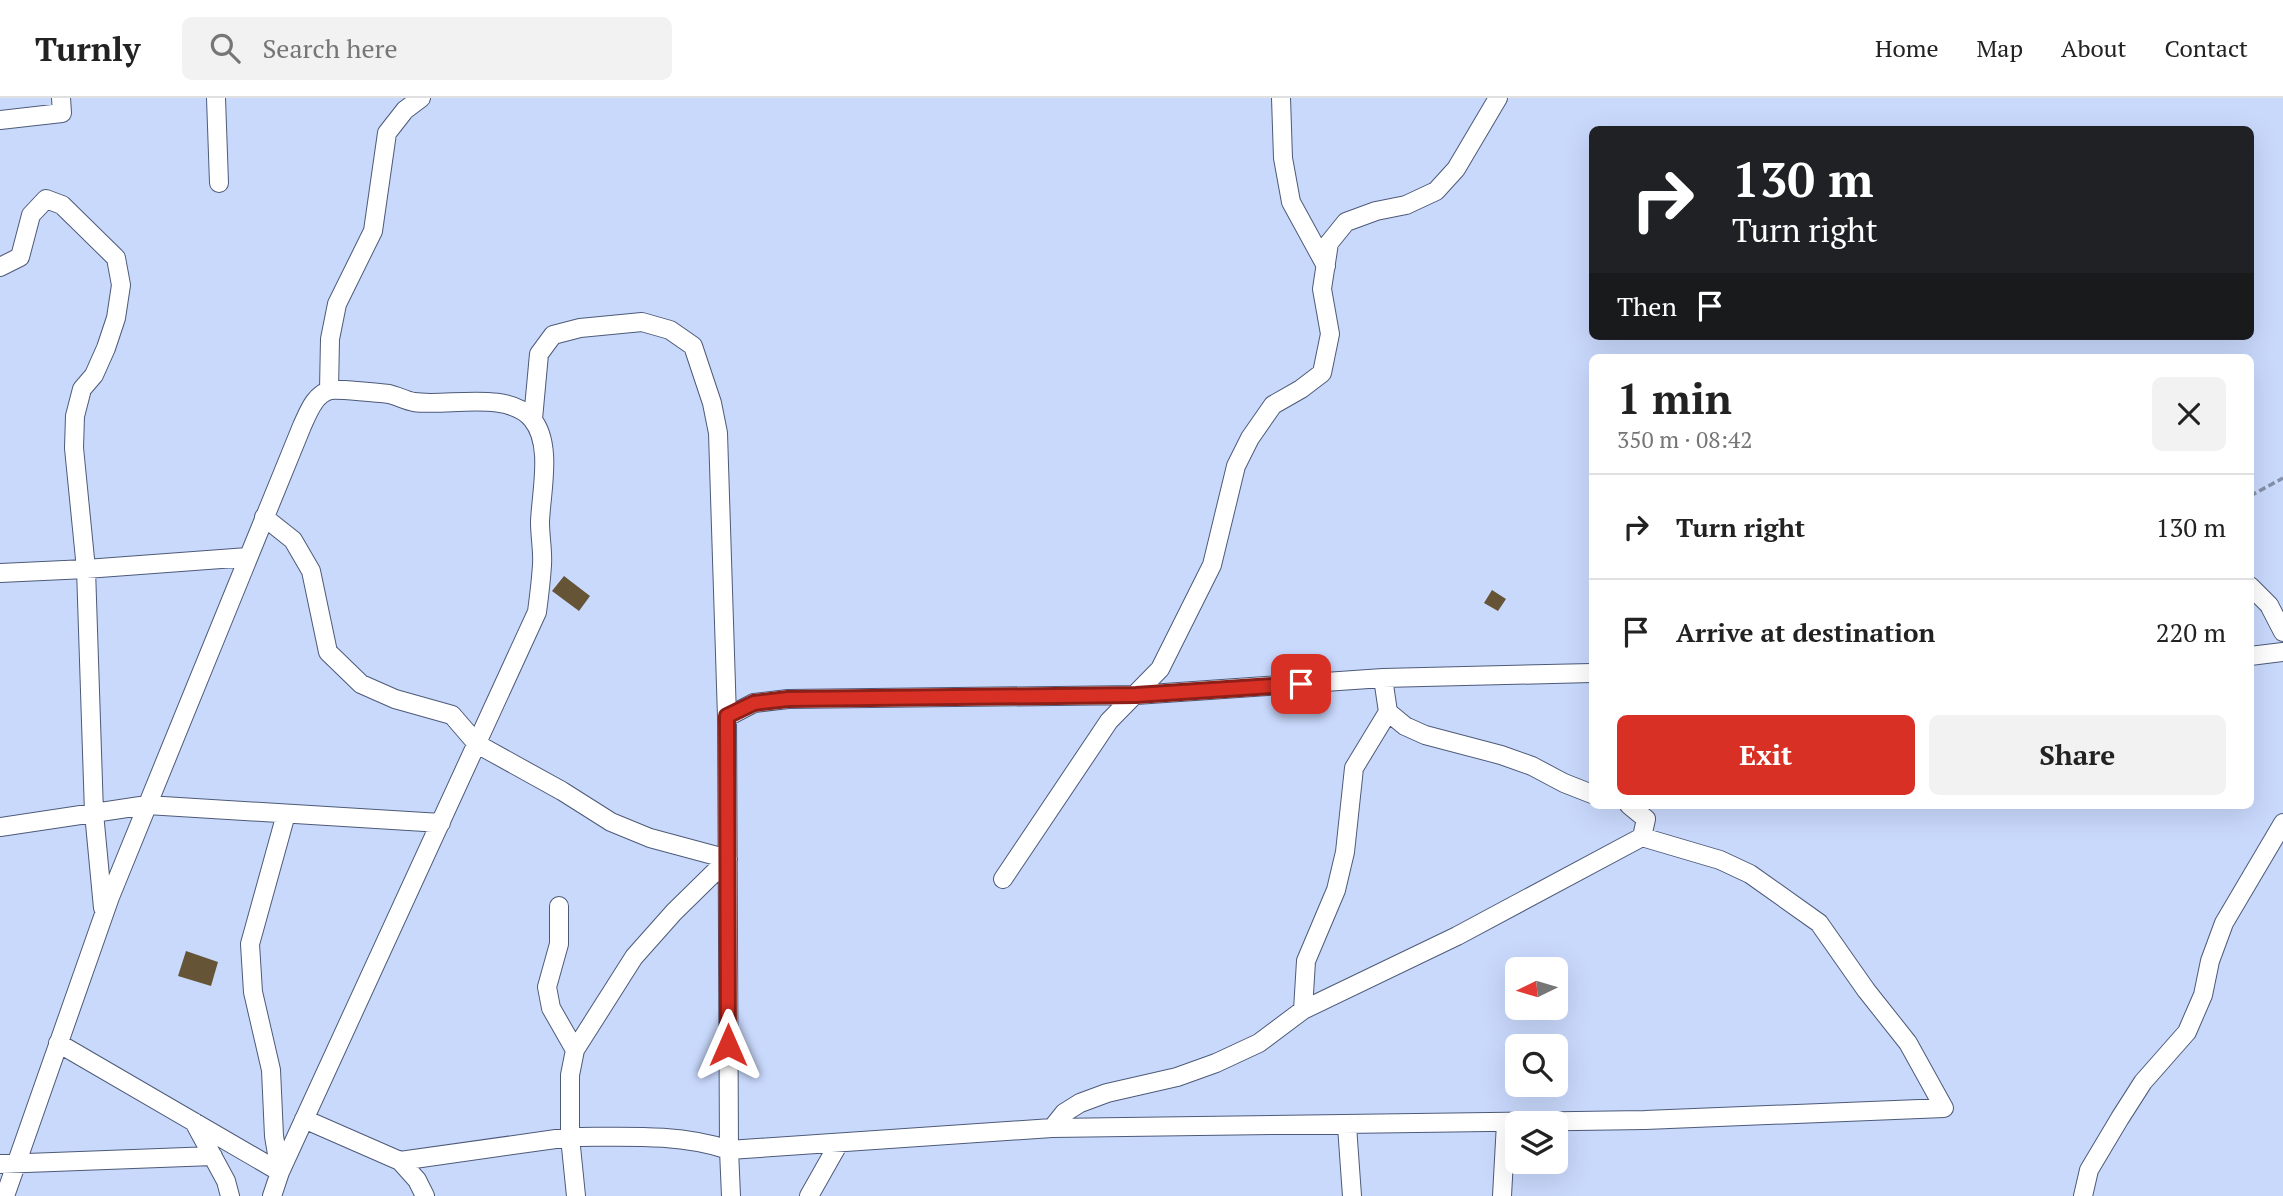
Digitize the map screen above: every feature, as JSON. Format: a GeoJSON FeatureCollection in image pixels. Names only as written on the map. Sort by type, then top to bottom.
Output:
{"type":"FeatureCollection","features":[{"type":"Feature","properties":{"kind":"street"},"geometry":{"type":"LineString","coordinates":[[0,120],[62,113],[61,98]]}},
{"type":"Feature","properties":{"kind":"street"},"geometry":{"type":"LineString","coordinates":[[216,98],[219,183]]}},
{"type":"Feature","properties":{"kind":"street"},"geometry":{"type":"LineString","coordinates":[[329,390],[330,339],[337,303],[373,231],[387,133],[405,110],[421,98]]}},
{"type":"Feature","properties":{"kind":"street"},"geometry":{"type":"LineString","coordinates":[[1281,98],[1283,158],[1291,202],[1326,266]]}},
{"type":"Feature","properties":{"kind":"street"},"geometry":{"type":"LineString","coordinates":[[1003,879],[1109,721],[1160,669],[1212,565],[1236,466],[1250,438],[1273,405],[1322,373],[1330,334],[1322,289],[1329,243],[1346,222],[1376,211],[1406,205],[1436,191],[1456,169],[1498,98]]}},
{"type":"Feature","properties":{"kind":"street"},"geometry":{"type":"LineString","coordinates":[[0,267],[20,257],[31,215],[46,199],[62,205],[116,258],[121,285],[117,318],[94,375],[82,389],[75,416],[74,448],[86,569],[93,813],[104,915]]}},
{"type":"Feature","properties":{"kind":"street"},"geometry":{"type":"LineString","coordinates":[[272,1196],[304,1119],[537,612],[542,563],[540,523],[544,471],[543,443],[533,419],[539,354],[553,335],[580,328],[642,322],[670,330],[693,346],[712,403],[718,433],[727,716],[731,1196]]}},
{"type":"Feature","properties":{"kind":"street"},"geometry":{"type":"LineString","coordinates":[[5,1196],[8,1164],[58,1043],[104,915],[264,517],[315,400],[329,390],[388,394],[412,402],[497,403],[518,408],[533,419]]}},
{"type":"Feature","properties":{"kind":"street"},"geometry":{"type":"LineString","coordinates":[[264,517],[293,540],[311,571],[328,652],[361,684],[395,699],[452,715],[477,744],[562,791],[611,822],[650,838],[728,859]]}},
{"type":"Feature","properties":{"kind":"street"},"geometry":{"type":"LineString","coordinates":[[0,573],[246,562]]}},
{"type":"Feature","properties":{"kind":"street"},"geometry":{"type":"LineString","coordinates":[[2254,590],[2269,604],[2283,632]]}},
{"type":"Feature","properties":{"kind":"street"},"geometry":{"type":"LineString","coordinates":[[2254,656],[2283,652]]}},
{"type":"Feature","properties":{"kind":"street"},"geometry":{"type":"LineString","coordinates":[[727,716],[754,703],[788,699],[1136,695],[1383,678],[1589,673]]}},
{"type":"Feature","properties":{"kind":"street"},"geometry":{"type":"LineString","coordinates":[[1303,1010],[1306,961],[1336,890],[1345,852],[1354,768],[1388,712],[1383,678]]}},
{"type":"Feature","properties":{"kind":"street"},"geometry":{"type":"LineString","coordinates":[[1388,712],[1405,726],[1425,735],[1502,755],[1589,793]]}},
{"type":"Feature","properties":{"kind":"street"},"geometry":{"type":"LineString","coordinates":[[0,827],[147,805],[441,823]]}},
{"type":"Feature","properties":{"kind":"street"},"geometry":{"type":"LineString","coordinates":[[1634,809],[1646,819],[1642,837]]}},
{"type":"Feature","properties":{"kind":"street"},"geometry":{"type":"LineString","coordinates":[[280,1172],[274,1136],[271,1070],[253,992],[250,944],[286,814]]}},
{"type":"Feature","properties":{"kind":"street"},"geometry":{"type":"LineString","coordinates":[[2083,1196],[2089,1170],[2120,1118],[2143,1082],[2187,1032],[2203,995],[2210,961],[2224,923],[2283,823]]}},
{"type":"Feature","properties":{"kind":"street"},"geometry":{"type":"LineString","coordinates":[[1052,1128],[1064,1113],[1080,1103],[1107,1093],[1190,1072],[1259,1044],[1303,1010],[1457,936],[1642,837],[1720,860],[1749,874],[1819,923],[1866,990],[1908,1043],[1944,1108],[1568,1121]]}},
{"type":"Feature","properties":{"kind":"street"},"geometry":{"type":"LineString","coordinates":[[576,1196],[570,1137],[570,1075],[575,1049],[634,957],[674,912],[728,859]]}},
{"type":"Feature","properties":{"kind":"street"},"geometry":{"type":"LineString","coordinates":[[559,906],[559,944],[547,987],[551,1008],[575,1049]]}},
{"type":"Feature","properties":{"kind":"street"},"geometry":{"type":"LineString","coordinates":[[58,1043],[280,1172]]}},
{"type":"Feature","properties":{"kind":"street"},"geometry":{"type":"LineString","coordinates":[[304,1119],[400,1161],[417,1180],[425,1196]]}},
{"type":"Feature","properties":{"kind":"street"},"geometry":{"type":"LineString","coordinates":[[194,1122],[226,1181],[230,1196]]}},
{"type":"Feature","properties":{"kind":"street"},"geometry":{"type":"LineString","coordinates":[[400,1161],[570,1137],[703,1142],[729,1150],[1052,1128],[1505,1122]]}},
{"type":"Feature","properties":{"kind":"street"},"geometry":{"type":"LineString","coordinates":[[1347,1126],[1352,1196]]}},
{"type":"Feature","properties":{"kind":"street"},"geometry":{"type":"LineString","coordinates":[[1502,1196],[1505,1140]]}},
{"type":"Feature","properties":{"kind":"street"},"geometry":{"type":"LineString","coordinates":[[809,1196],[839,1143]]}},
{"type":"Feature","properties":{"kind":"street"},"geometry":{"type":"LineString","coordinates":[[8,1164],[213,1156]]}},
{"type":"Feature","properties":{"kind":"path"},"geometry":{"type":"LineString","coordinates":[[2254,494],[2283,478]]}},
{"type":"Feature","properties":{"kind":"building"},"geometry":{"type":"Polygon","coordinates":[[[564,576],[590,596],[579,611],[552,591],[564,576]]]}},
{"type":"Feature","properties":{"kind":"building"},"geometry":{"type":"Polygon","coordinates":[[[1492,590],[1506,599],[1498,611],[1484,603],[1492,590]]]}},
{"type":"Feature","properties":{"kind":"building"},"geometry":{"type":"Polygon","coordinates":[[[186,951],[218,962],[211,986],[178,976],[186,951]]]}},
{"type":"Feature","properties":{"kind":"route"},"geometry":{"type":"LineString","coordinates":[[728,1045],[727,716],[754,703],[788,699],[1136,695],[1301,684]]}}]}
